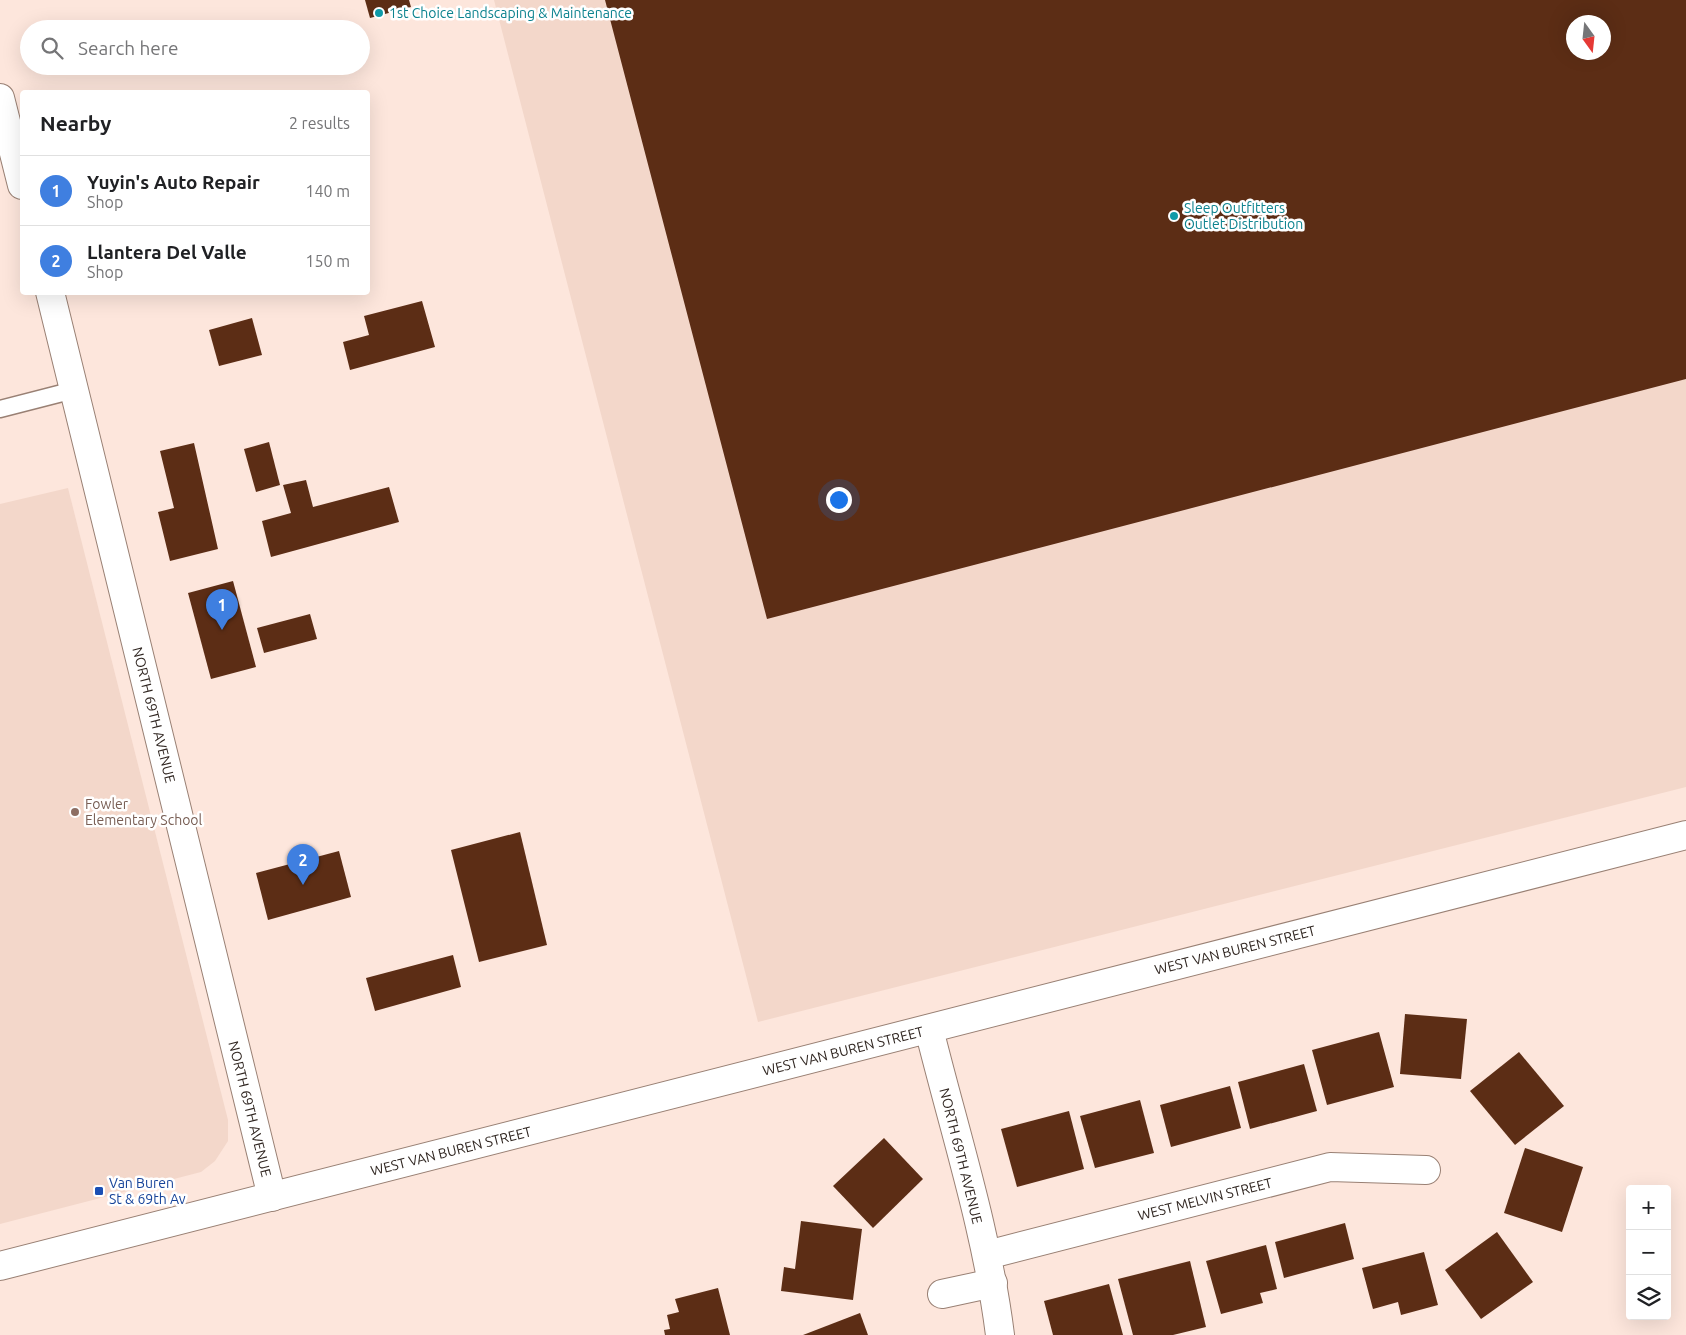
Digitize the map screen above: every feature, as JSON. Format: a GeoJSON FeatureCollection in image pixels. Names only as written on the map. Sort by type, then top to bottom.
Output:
{"type":"FeatureCollection","features":[{"type":"Feature","properties":{"kind":"street"},"geometry":{"type":"LineString","coordinates":[[0,98],[20,177]]}},
{"type":"Feature","properties":{"kind":"street","name":"NORTH 69TH AVENUE"},"geometry":{"type":"LineString","coordinates":[[51,295],[272,1197]]}},
{"type":"Feature","properties":{"kind":"street","name":"WEST VAN BUREN STREET"},"geometry":{"type":"LineString","coordinates":[[0,1266],[1686,835]]}},
{"type":"Feature","properties":{"kind":"street","name":"NORTH 69TH AVENUE"},"geometry":{"type":"LineString","coordinates":[[929,1029],[987,1255],[1000,1335]]}},
{"type":"Feature","properties":{"kind":"street","name":"WEST MELVIN STREET"},"geometry":{"type":"LineString","coordinates":[[987,1255],[1330,1167],[1426,1170]]}},
{"type":"Feature","properties":{"kind":"street"},"geometry":{"type":"LineString","coordinates":[[942,1294],[993,1283]]}},
{"type":"Feature","properties":{"kind":"lane"},"geometry":{"type":"LineString","coordinates":[[0,409],[74,390]]}},
{"type":"Feature","properties":{"kind":"shaded area"},"geometry":{"type":"Polygon","coordinates":[[[494,0],[1686,0],[1686,787],[758,1022],[494,0]]]}},
{"type":"Feature","properties":{"kind":"shaded area","name":"Fowler Elementary School"},"geometry":{"type":"Polygon","coordinates":[[[68,488],[228,1120],[228,1141],[215,1161],[201,1172],[0,1224],[0,504],[68,488]]]}},
{"type":"Feature","properties":{"kind":"building","name":"1st Choice Landscaping & Maintenance"},"geometry":{"type":"Polygon","coordinates":[[[365,0],[409,0],[411,7],[370,18],[365,0]]]}},
{"type":"Feature","properties":{"kind":"building","name":"Sleep Outfitters Outlet Distribution"},"geometry":{"type":"Polygon","coordinates":[[[605,0],[1686,0],[1686,379],[767,619],[605,0]]]}},
{"type":"Feature","properties":{"kind":"building"},"geometry":{"type":"Polygon","coordinates":[[[422,301],[435,347],[350,370],[343,342],[369,335],[364,316],[422,301]]]}},
{"type":"Feature","properties":{"kind":"building"},"geometry":{"type":"Polygon","coordinates":[[[252,318],[262,355],[219,366],[209,330],[252,318]]]}},
{"type":"Feature","properties":{"kind":"building"},"geometry":{"type":"Polygon","coordinates":[[[269,442],[280,485],[256,492],[244,449],[269,442]]]}},
{"type":"Feature","properties":{"kind":"building"},"geometry":{"type":"Polygon","coordinates":[[[194,443],[218,549],[170,561],[158,512],[174,508],[160,451],[194,443]]]}},
{"type":"Feature","properties":{"kind":"building"},"geometry":{"type":"Polygon","coordinates":[[[306,480],[313,507],[389,487],[399,522],[271,557],[262,521],[291,513],[283,485],[306,480]]]}},
{"type":"Feature","properties":{"kind":"building"},"geometry":{"type":"Polygon","coordinates":[[[233,581],[256,667],[211,679],[188,593],[233,581]]]}},
{"type":"Feature","properties":{"kind":"building"},"geometry":{"type":"Polygon","coordinates":[[[310,614],[317,639],[264,653],[257,628],[310,614]]]}},
{"type":"Feature","properties":{"kind":"building"},"geometry":{"type":"Polygon","coordinates":[[[520,832],[547,945],[479,962],[451,850],[520,832]]]}},
{"type":"Feature","properties":{"kind":"building"},"geometry":{"type":"Polygon","coordinates":[[[339,851],[351,897],[268,920],[256,873],[339,851]]]}},
{"type":"Feature","properties":{"kind":"building"},"geometry":{"type":"Polygon","coordinates":[[[453,955],[461,987],[375,1011],[366,978],[453,955]]]}},
{"type":"Feature","properties":{"kind":"building"},"geometry":{"type":"Polygon","coordinates":[[[1405,1014],[1467,1019],[1461,1079],[1400,1074],[1405,1014]]]}},
{"type":"Feature","properties":{"kind":"building"},"geometry":{"type":"Polygon","coordinates":[[[1379,1032],[1394,1087],[1327,1105],[1312,1050],[1379,1032]]]}},
{"type":"Feature","properties":{"kind":"building"},"geometry":{"type":"Polygon","coordinates":[[[1519,1052],[1564,1106],[1515,1145],[1470,1091],[1519,1052]]]}},
{"type":"Feature","properties":{"kind":"building"},"geometry":{"type":"Polygon","coordinates":[[[1304,1064],[1317,1111],[1250,1129],[1238,1082],[1304,1064]]]}},
{"type":"Feature","properties":{"kind":"building"},"geometry":{"type":"Polygon","coordinates":[[[1230,1086],[1241,1128],[1171,1147],[1160,1105],[1230,1086]]]}},
{"type":"Feature","properties":{"kind":"building"},"geometry":{"type":"Polygon","coordinates":[[[1140,1100],[1154,1153],[1095,1168],[1080,1116],[1140,1100]]]}},
{"type":"Feature","properties":{"kind":"building"},"geometry":{"type":"Polygon","coordinates":[[[1069,1111],[1084,1169],[1017,1187],[1001,1129],[1069,1111]]]}},
{"type":"Feature","properties":{"kind":"building"},"geometry":{"type":"Polygon","coordinates":[[[884,1138],[923,1179],[873,1228],[833,1186],[884,1138]]]}},
{"type":"Feature","properties":{"kind":"building"},"geometry":{"type":"Polygon","coordinates":[[[1525,1148],[1583,1167],[1562,1232],[1504,1213],[1525,1148]]]}},
{"type":"Feature","properties":{"kind":"building"},"geometry":{"type":"Polygon","coordinates":[[[801,1221],[862,1229],[853,1300],[781,1291],[784,1267],[795,1269],[801,1221]]]}},
{"type":"Feature","properties":{"kind":"building"},"geometry":{"type":"Polygon","coordinates":[[[1345,1223],[1354,1259],[1284,1278],[1275,1242],[1345,1223]]]}},
{"type":"Feature","properties":{"kind":"building"},"geometry":{"type":"Polygon","coordinates":[[[1497,1232],[1533,1282],[1481,1319],[1445,1270],[1497,1232]]]}},
{"type":"Feature","properties":{"kind":"building"},"geometry":{"type":"Polygon","coordinates":[[[1266,1245],[1277,1289],[1260,1293],[1263,1303],[1221,1314],[1206,1261],[1266,1245]]]}},
{"type":"Feature","properties":{"kind":"building"},"geometry":{"type":"Polygon","coordinates":[[[1424,1252],[1438,1305],[1401,1315],[1398,1302],[1373,1309],[1362,1268],[1424,1252]]]}},
{"type":"Feature","properties":{"kind":"building"},"geometry":{"type":"Polygon","coordinates":[[[1190,1261],[1206,1327],[1173,1335],[1133,1335],[1118,1279],[1190,1261]]]}},
{"type":"Feature","properties":{"kind":"building"},"geometry":{"type":"Polygon","coordinates":[[[1109,1284],[1123,1335],[1053,1335],[1044,1301],[1109,1284]]]}},
{"type":"Feature","properties":{"kind":"building"},"geometry":{"type":"Polygon","coordinates":[[[718,1288],[730,1335],[665,1335],[664,1330],[670,1329],[667,1315],[679,1312],[675,1299],[718,1288]]]}},
{"type":"Feature","properties":{"kind":"building"},"geometry":{"type":"Polygon","coordinates":[[[860,1313],[868,1335],[803,1335],[860,1313]]]}},
{"type":"Feature","properties":{"kind":"place","name":"1st Choice Landscaping & Maintenance"},"geometry":{"type":"Point","coordinates":[379,13]}},
{"type":"Feature","properties":{"kind":"place","name":"Sleep Outfitters Outlet Distribution"},"geometry":{"type":"Point","coordinates":[1174,216]}},
{"type":"Feature","properties":{"kind":"place","name":"Yuyin's Auto Repair"},"geometry":{"type":"Point","coordinates":[222,630]}},
{"type":"Feature","properties":{"kind":"place","name":"Fowler Elementary School"},"geometry":{"type":"Point","coordinates":[75,812]}},
{"type":"Feature","properties":{"kind":"place","name":"Llantera Del Valle"},"geometry":{"type":"Point","coordinates":[303,885]}},
{"type":"Feature","properties":{"kind":"place","name":"Van Buren St & 69th Av"},"geometry":{"type":"Point","coordinates":[99,1191]}}]}
